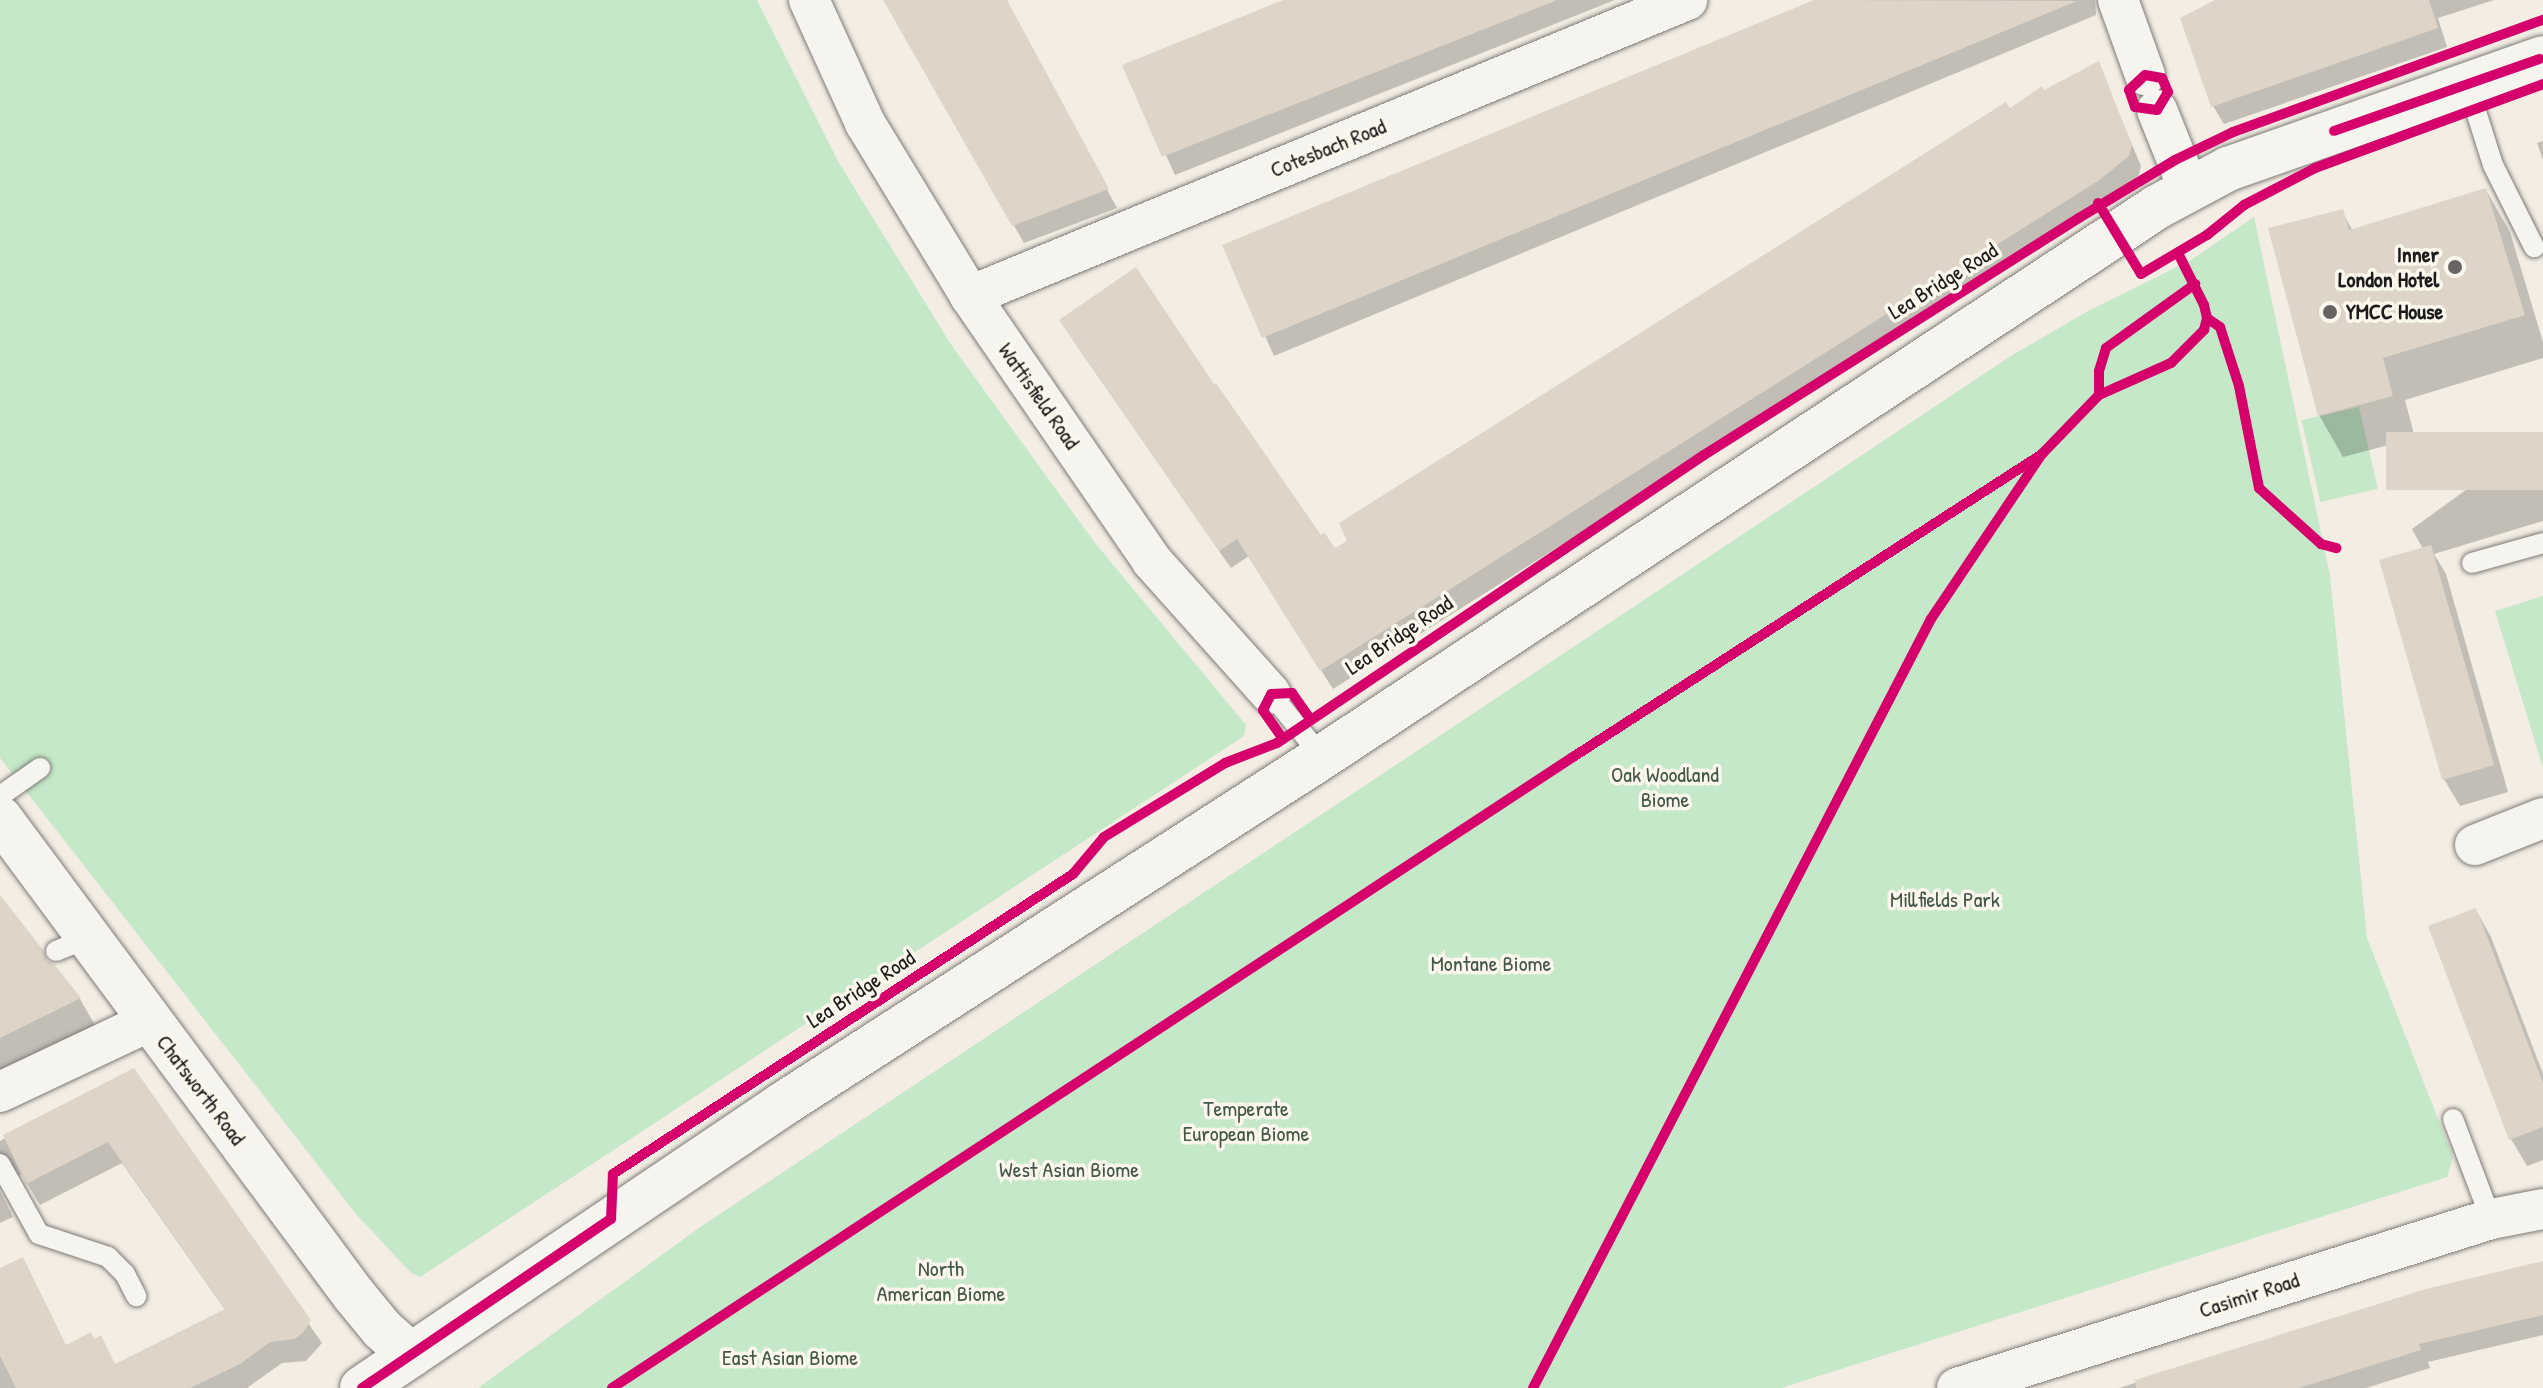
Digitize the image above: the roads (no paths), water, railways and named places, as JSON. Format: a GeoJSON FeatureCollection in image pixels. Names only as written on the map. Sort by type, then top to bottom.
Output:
{"type":"FeatureCollection","features":[{"type":"Feature","properties":{"kind":"main road"},"geometry":{"type":"LineString","coordinates":[[362,1388],[783,1104],[1322,757],[2042,282],[2189,190],[2228,169],[2543,58]]}},
{"type":"Feature","properties":{"kind":"main road","name":"Chatsworth Road"},"geometry":{"type":"LineString","coordinates":[[0,818],[72,944],[150,1021],[370,1316],[411,1355]]}},
{"type":"Feature","properties":{"kind":"street","name":"Wattisfield Road"},"geometry":{"type":"LineString","coordinates":[[809,0],[865,123],[970,296],[1152,561],[1271,694]]}},
{"type":"Feature","properties":{"kind":"street","name":"Cotesbach Road"},"geometry":{"type":"LineString","coordinates":[[970,296],[1687,0]]}},
{"type":"Feature","properties":{"kind":"street"},"geometry":{"type":"LineString","coordinates":[[2118,0],[2189,190]]}},
{"type":"Feature","properties":{"kind":"street"},"geometry":{"type":"LineString","coordinates":[[2475,845],[2543,818]]}},
{"type":"Feature","properties":{"kind":"street"},"geometry":{"type":"LineString","coordinates":[[0,1092],[150,1021]]}},
{"type":"Feature","properties":{"kind":"street","name":"Casimir Road"},"geometry":{"type":"LineString","coordinates":[[1957,1388],[2491,1219],[2543,1209]]}},
{"type":"Feature","properties":{"kind":"lane"},"geometry":{"type":"LineString","coordinates":[[2467,83],[2493,165],[2534,247]]}},
{"type":"Feature","properties":{"kind":"lane"},"geometry":{"type":"LineString","coordinates":[[2472,563],[2543,543]]}},
{"type":"Feature","properties":{"kind":"lane","name":"Wattisfield Road"},"geometry":{"type":"LineString","coordinates":[[1271,694],[1322,757]]}},
{"type":"Feature","properties":{"kind":"lane"},"geometry":{"type":"LineString","coordinates":[[0,796],[40,768]]}},
{"type":"Feature","properties":{"kind":"lane"},"geometry":{"type":"LineString","coordinates":[[2453,1119],[2491,1219]]}},
{"type":"Feature","properties":{"kind":"lane"},"geometry":{"type":"LineString","coordinates":[[0,1164],[39,1234],[108,1257],[125,1274],[136,1296]]}},
{"type":"Feature","properties":{"kind":"place","name":"Inner London Hotel"},"geometry":{"type":"Point","coordinates":[2455,267]}},
{"type":"Feature","properties":{"kind":"place","name":"YMCC House"},"geometry":{"type":"Point","coordinates":[2330,312]}},
{"type":"Feature","properties":{"kind":"park label","name":"Oak Woodland Biome"},"geometry":{"type":"Point","coordinates":[1665,786]}},
{"type":"Feature","properties":{"kind":"park label","name":"Millfields Park"},"geometry":{"type":"Point","coordinates":[1945,900]}},
{"type":"Feature","properties":{"kind":"park label","name":"Montane Biome"},"geometry":{"type":"Point","coordinates":[1491,964]}},
{"type":"Feature","properties":{"kind":"park label","name":"Temperate European Biome"},"geometry":{"type":"Point","coordinates":[1246,1120]}},
{"type":"Feature","properties":{"kind":"park label","name":"West Asian Biome"},"geometry":{"type":"Point","coordinates":[1069,1170]}},
{"type":"Feature","properties":{"kind":"park label","name":"North American Biome"},"geometry":{"type":"Point","coordinates":[941,1280]}},
{"type":"Feature","properties":{"kind":"park label","name":"East Asian Biome"},"geometry":{"type":"Point","coordinates":[790,1358]}}]}
